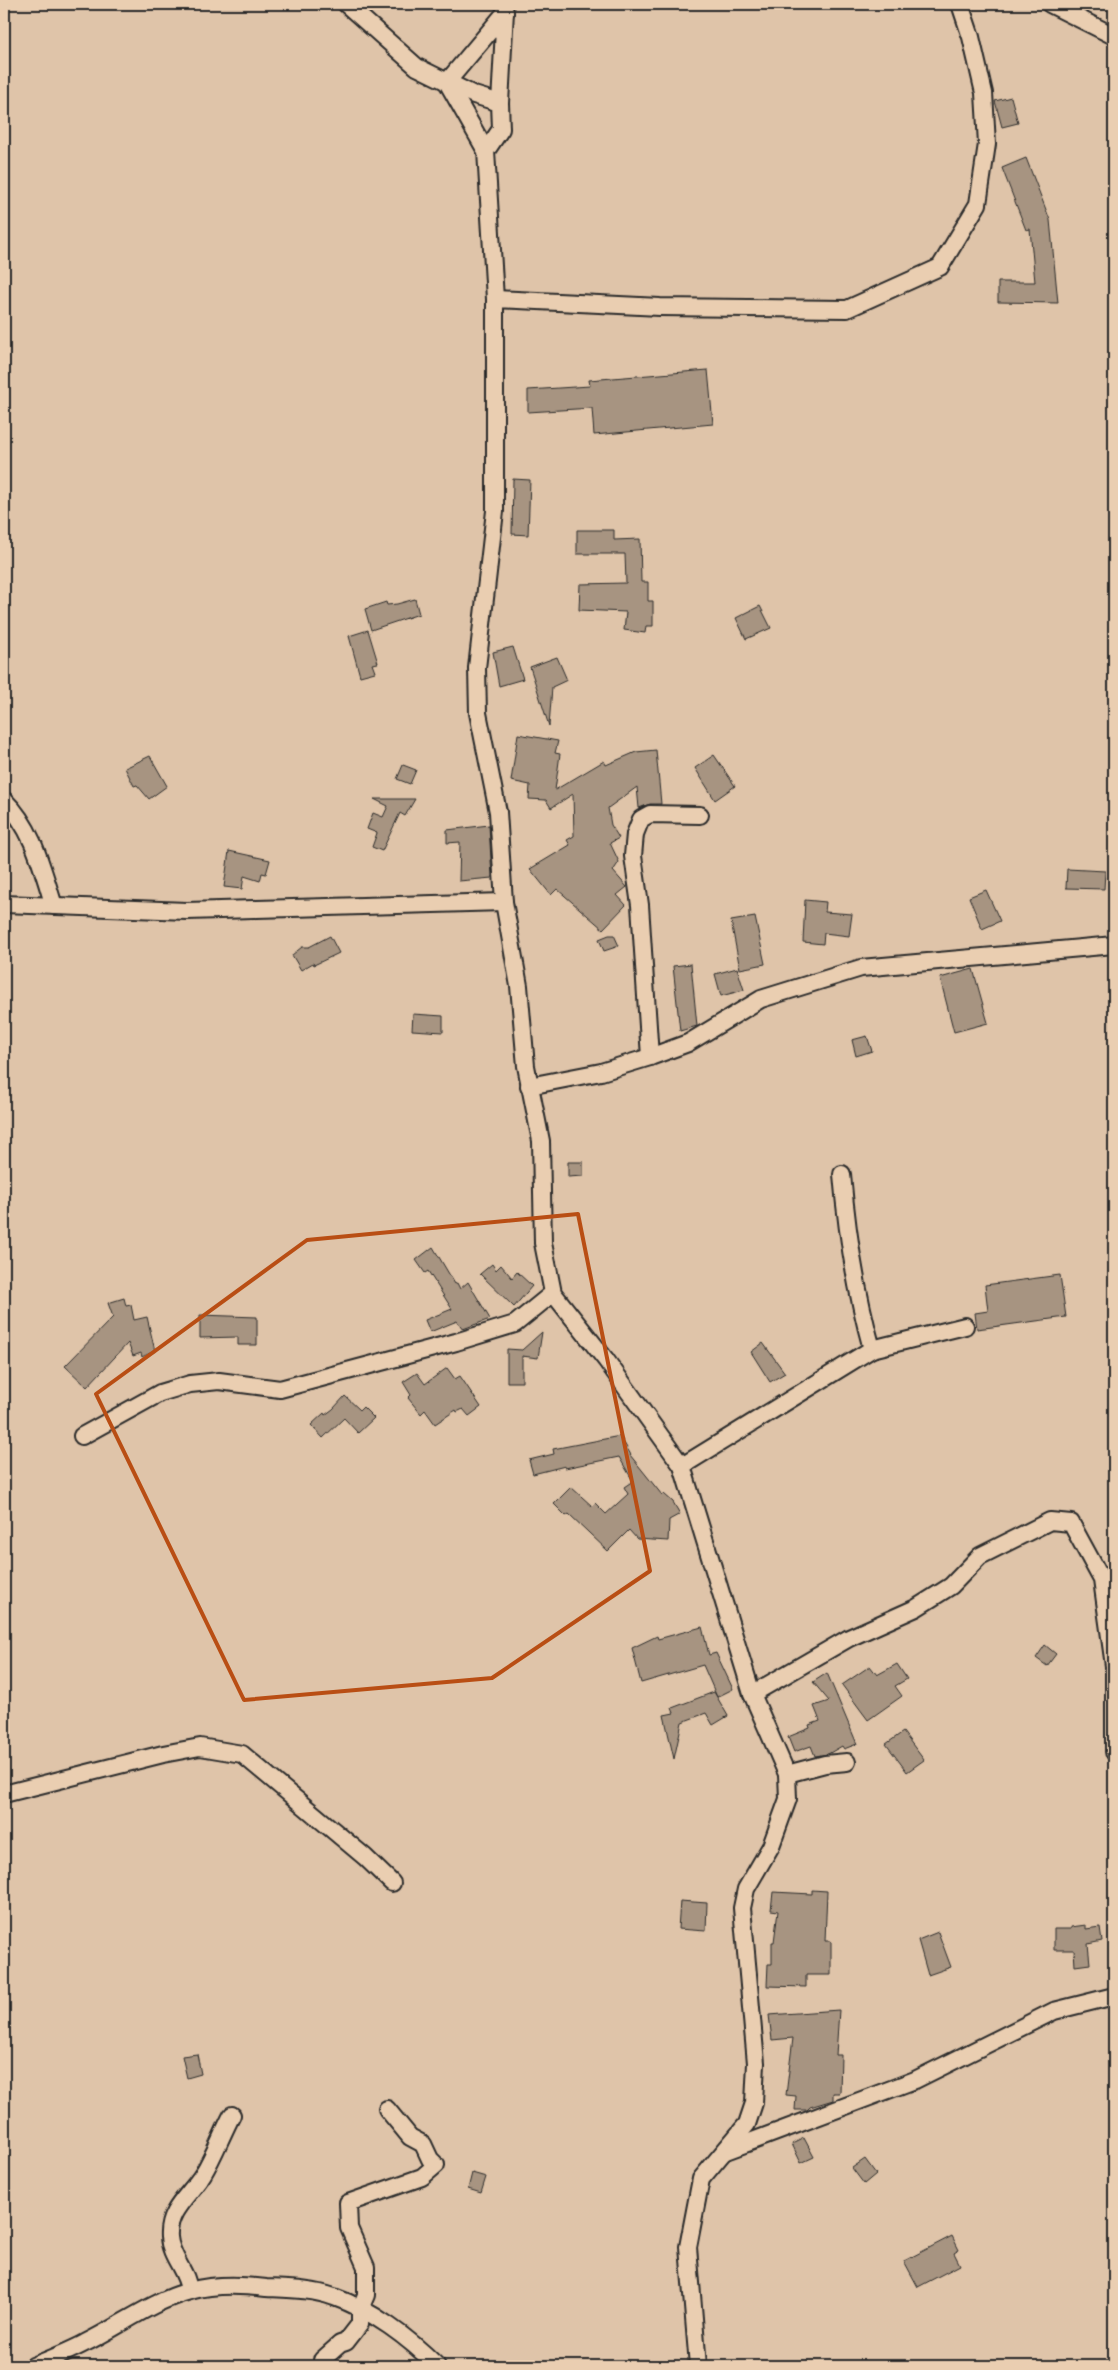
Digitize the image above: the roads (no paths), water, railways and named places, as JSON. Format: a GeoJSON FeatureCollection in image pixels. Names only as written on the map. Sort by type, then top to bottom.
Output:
{"type":"FeatureCollection","features":[{"type":"Feature","properties":{"kind":"street"},"geometry":{"type":"LineString","coordinates":[[346,4],[417,66],[474,95],[500,103]]}},
{"type":"Feature","properties":{"kind":"street"},"geometry":{"type":"LineString","coordinates":[[495,299],[660,307],[846,309],[940,267],[978,204],[987,144],[984,93],[971,37],[960,4]]}},
{"type":"Feature","properties":{"kind":"street"},"geometry":{"type":"LineString","coordinates":[[1050,4],[1114,36]]}},
{"type":"Feature","properties":{"kind":"street"},"geometry":{"type":"LineString","coordinates":[[447,82],[504,8]]}},
{"type":"Feature","properties":{"kind":"street"},"geometry":{"type":"LineString","coordinates":[[486,151],[501,129],[500,103],[504,8]]}},
{"type":"Feature","properties":{"kind":"street"},"geometry":{"type":"LineString","coordinates":[[447,82],[486,151],[495,299],[495,511],[478,668],[478,713],[498,812],[504,902],[519,986],[529,1086],[541,1141],[543,1244],[552,1293],[606,1360],[682,1466],[752,1694],[787,1774],[788,1799],[771,1846],[746,1890],[742,1908],[756,2063],[754,2103],[748,2124],[701,2179],[688,2247],[698,2366]]}},
{"type":"Feature","properties":{"kind":"street"},"geometry":{"type":"LineString","coordinates":[[4,800],[20,820],[35,846],[54,906]]}},
{"type":"Feature","properties":{"kind":"street"},"geometry":{"type":"LineString","coordinates":[[650,1057],[640,905],[633,856],[635,834],[641,819],[650,814],[700,815]]}},
{"type":"Feature","properties":{"kind":"street"},"geometry":{"type":"LineString","coordinates":[[4,904],[187,911],[504,902]]}},
{"type":"Feature","properties":{"kind":"street"},"geometry":{"type":"LineString","coordinates":[[529,1086],[601,1072],[650,1057],[688,1043],[761,998],[861,968],[1114,945]]}},
{"type":"Feature","properties":{"kind":"street"},"geometry":{"type":"LineString","coordinates":[[842,1174],[846,1232],[862,1313],[872,1349]]}},
{"type":"Feature","properties":{"kind":"street"},"geometry":{"type":"LineString","coordinates":[[82,1436],[160,1394],[190,1384],[219,1381],[280,1389],[456,1342],[515,1324],[552,1293]]}},
{"type":"Feature","properties":{"kind":"street"},"geometry":{"type":"LineString","coordinates":[[682,1466],[872,1349],[965,1326]]}},
{"type":"Feature","properties":{"kind":"street"},"geometry":{"type":"LineString","coordinates":[[752,1694],[849,1638],[916,1608],[951,1586],[980,1556],[1050,1521],[1071,1523],[1102,1580],[1114,1666],[1114,1752]]}},
{"type":"Feature","properties":{"kind":"street"},"geometry":{"type":"LineString","coordinates":[[4,1794],[163,1754],[200,1747],[242,1754],[351,1844],[392,1883]]}},
{"type":"Feature","properties":{"kind":"street"},"geometry":{"type":"LineString","coordinates":[[787,1774],[825,1764],[847,1762]]}},
{"type":"Feature","properties":{"kind":"street"},"geometry":{"type":"LineString","coordinates":[[724,2152],[915,2080],[1054,2011],[1114,1996]]}},
{"type":"Feature","properties":{"kind":"street"},"geometry":{"type":"LineString","coordinates":[[322,2360],[340,2344],[346,2342],[360,2324],[360,2308],[366,2295],[366,2268],[349,2228],[348,2203],[422,2177],[436,2165],[430,2159],[423,2144],[410,2137],[386,2109]]}},
{"type":"Feature","properties":{"kind":"street"},"geometry":{"type":"LineString","coordinates":[[189,2291],[189,2284],[172,2250],[169,2226],[177,2206],[204,2173],[232,2115]]}},
{"type":"Feature","properties":{"kind":"street"},"geometry":{"type":"LineString","coordinates":[[33,2366],[86,2343],[130,2316],[189,2291],[208,2287],[249,2286],[307,2291],[333,2296],[360,2308],[417,2346],[437,2366]]}}]}
